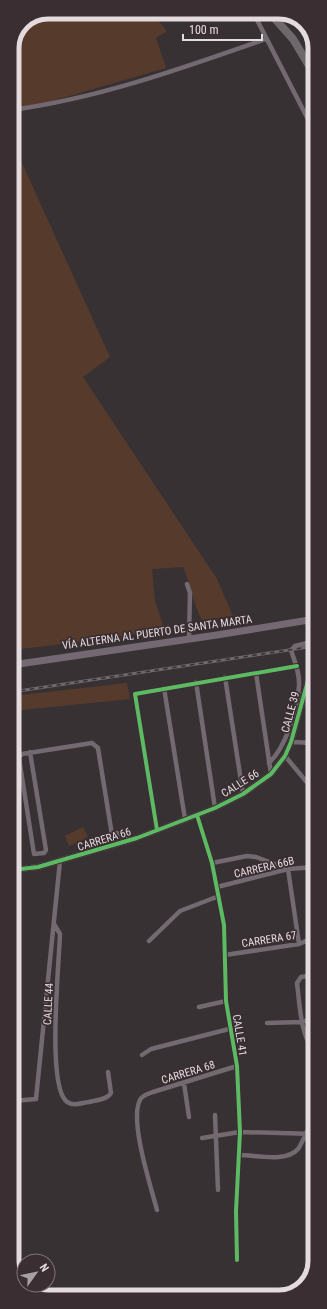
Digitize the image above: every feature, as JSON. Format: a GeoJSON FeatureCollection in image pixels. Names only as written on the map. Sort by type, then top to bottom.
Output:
{"type":"FeatureCollection","features":[{"type":"Feature","properties":{"kind":"highway"},"geometry":{"type":"LineString","coordinates":[[275,19],[293,39],[308,64]]}},
{"type":"Feature","properties":{"kind":"main road","name":"VÍA ALTERNA AL PUERTO DE SANTA MARTA"},"geometry":{"type":"LineString","coordinates":[[19,663],[189,639],[308,620]]}},
{"type":"Feature","properties":{"kind":"street"},"geometry":{"type":"LineString","coordinates":[[256,19],[308,120]]}},
{"type":"Feature","properties":{"kind":"street"},"geometry":{"type":"LineString","coordinates":[[19,109],[51,105],[97,94],[203,62],[266,39]]}},
{"type":"Feature","properties":{"kind":"street"},"geometry":{"type":"LineString","coordinates":[[187,584],[190,594],[189,639]]}},
{"type":"Feature","properties":{"kind":"street"},"geometry":{"type":"LineString","coordinates":[[269,764],[282,748],[291,720],[299,686],[297,666],[291,650],[300,644],[308,643]]}},
{"type":"Feature","properties":{"kind":"street"},"geometry":{"type":"LineString","coordinates":[[157,830],[135,694],[196,682],[297,666]]}},
{"type":"Feature","properties":{"kind":"street"},"geometry":{"type":"LineString","coordinates":[[256,673],[271,774]]}},
{"type":"Feature","properties":{"kind":"street"},"geometry":{"type":"LineString","coordinates":[[225,677],[243,794]]}},
{"type":"Feature","properties":{"kind":"street","name":"CALLE 39"},"geometry":{"type":"LineString","coordinates":[[285,756],[291,742],[308,679]]}},
{"type":"Feature","properties":{"kind":"street"},"geometry":{"type":"LineString","coordinates":[[196,682],[215,808]]}},
{"type":"Feature","properties":{"kind":"street"},"geometry":{"type":"LineString","coordinates":[[164,688],[185,819]]}},
{"type":"Feature","properties":{"kind":"street"},"geometry":{"type":"LineString","coordinates":[[291,742],[308,743]]}},
{"type":"Feature","properties":{"kind":"street"},"geometry":{"type":"LineString","coordinates":[[30,752],[46,850],[44,853],[36,855],[33,852],[19,758],[22,754],[30,752],[92,743],[96,744],[98,748],[112,835]]}},
{"type":"Feature","properties":{"kind":"street"},"geometry":{"type":"LineString","coordinates":[[285,756],[308,784]]}},
{"type":"Feature","properties":{"kind":"street","name":"CALLE 66"},"geometry":{"type":"LineString","coordinates":[[197,815],[243,794],[271,774],[285,756]]}},
{"type":"Feature","properties":{"kind":"street","name":"CARRERA 66"},"geometry":{"type":"LineString","coordinates":[[19,869],[38,867],[131,840],[197,815]]}},
{"type":"Feature","properties":{"kind":"street","name":"CALLE 41"},"geometry":{"type":"LineString","coordinates":[[197,815],[212,863],[224,925],[226,1001],[229,1029],[237,1066],[240,1132],[236,1211],[237,1260]]}},
{"type":"Feature","properties":{"kind":"street"},"geometry":{"type":"LineString","coordinates":[[90,852],[98,840],[112,835],[120,833],[131,840]]}},
{"type":"Feature","properties":{"kind":"street"},"geometry":{"type":"LineString","coordinates":[[212,863],[247,856],[256,857],[288,869],[299,944]]}},
{"type":"Feature","properties":{"kind":"street"},"geometry":{"type":"LineString","coordinates":[[19,1100],[36,1099],[60,861]]}},
{"type":"Feature","properties":{"kind":"street","name":"CARRERA 66B"},"geometry":{"type":"LineString","coordinates":[[217,887],[288,869],[308,868]]}},
{"type":"Feature","properties":{"kind":"street"},"geometry":{"type":"LineString","coordinates":[[149,941],[180,911],[219,896]]}},
{"type":"Feature","properties":{"kind":"street","name":"CALLE 44"},"geometry":{"type":"LineString","coordinates":[[54,924],[60,934],[55,1051],[58,1087],[67,1102],[74,1105],[107,1098],[111,1093],[108,1072]]}},
{"type":"Feature","properties":{"kind":"street","name":"CARRERA 67"},"geometry":{"type":"LineString","coordinates":[[225,955],[299,944],[308,940]]}},
{"type":"Feature","properties":{"kind":"street"},"geometry":{"type":"LineString","coordinates":[[308,976],[301,977],[297,982],[302,1022],[308,1043]]}},
{"type":"Feature","properties":{"kind":"street"},"geometry":{"type":"LineString","coordinates":[[198,1007],[226,1001]]}},
{"type":"Feature","properties":{"kind":"street"},"geometry":{"type":"LineString","coordinates":[[267,1023],[302,1022],[308,1020]]}},
{"type":"Feature","properties":{"kind":"street"},"geometry":{"type":"LineString","coordinates":[[142,1055],[152,1049],[229,1029]]}},
{"type":"Feature","properties":{"kind":"street","name":"CARRERA 68"},"geometry":{"type":"LineString","coordinates":[[157,1210],[141,1150],[137,1112],[142,1098],[237,1066]]}},
{"type":"Feature","properties":{"kind":"street"},"geometry":{"type":"LineString","coordinates":[[184,1083],[188,1117]]}},
{"type":"Feature","properties":{"kind":"street"},"geometry":{"type":"LineString","coordinates":[[215,1116],[218,1190]]}},
{"type":"Feature","properties":{"kind":"street"},"geometry":{"type":"LineString","coordinates":[[239,1155],[280,1156],[294,1152],[299,1148],[308,1127]]}},
{"type":"Feature","properties":{"kind":"street"},"geometry":{"type":"LineString","coordinates":[[202,1138],[240,1132],[308,1134]]}},
{"type":"Feature","properties":{"kind":"shaded area"},"geometry":{"type":"Polygon","coordinates":[[[48,19],[157,19],[167,31],[156,38],[166,68],[38,105],[19,108],[19,48],[21,37],[27,27],[37,21],[48,19]]]}},
{"type":"Feature","properties":{"kind":"shaded area"},"geometry":{"type":"Polygon","coordinates":[[[19,156],[110,357],[83,377],[217,579],[233,616],[202,620],[196,607],[183,567],[152,569],[155,601],[164,628],[112,638],[19,649],[19,156]]]}},
{"type":"Feature","properties":{"kind":"shaded area"},"geometry":{"type":"Polygon","coordinates":[[[127,683],[130,699],[19,710],[19,695],[127,683]]]}},
{"type":"Feature","properties":{"kind":"shaded area"},"geometry":{"type":"Polygon","coordinates":[[[83,827],[88,837],[69,846],[65,836],[83,827]]]}},
{"type":"Feature","properties":{"kind":"railway"},"geometry":{"type":"LineString","coordinates":[[19,691],[308,647]]}},
{"type":"Feature","properties":{"kind":"cycle path"},"geometry":{"type":"LineString","coordinates":[[157,830],[135,694],[297,666]]}},
{"type":"Feature","properties":{"kind":"cycle path"},"geometry":{"type":"LineString","coordinates":[[19,869],[38,867],[137,838],[215,808],[243,794],[271,774],[285,756],[291,742],[308,680]]}},
{"type":"Feature","properties":{"kind":"cycle path"},"geometry":{"type":"LineString","coordinates":[[197,815],[212,863],[224,925],[226,1001],[237,1066],[240,1132],[236,1211],[237,1260]]}}]}
